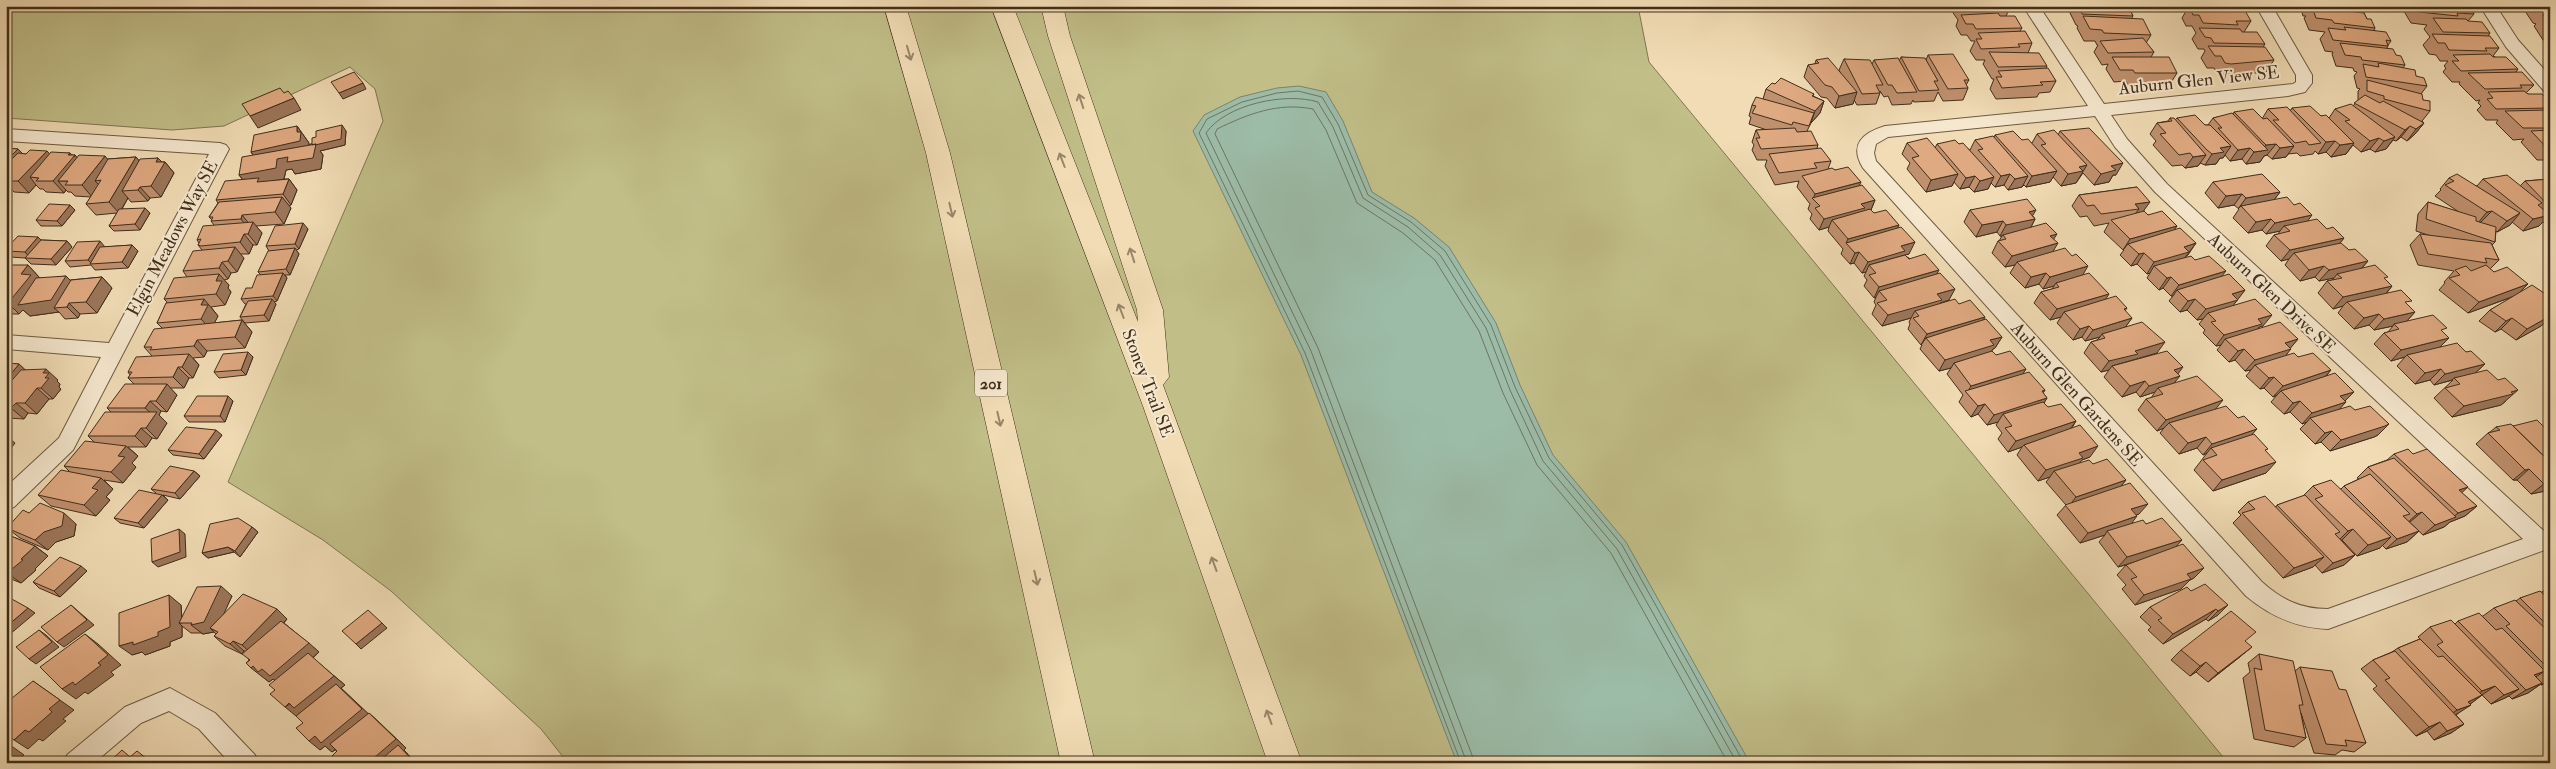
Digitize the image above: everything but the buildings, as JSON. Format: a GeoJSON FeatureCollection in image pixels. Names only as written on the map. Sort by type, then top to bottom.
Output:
{"type":"FeatureCollection","features":[{"type":"Feature","properties":{"kind":"highway","name":"201"},"geometry":{"type":"LineString","coordinates":[[895,6],[938,153],[1078,763]]}},
{"type":"Feature","properties":{"kind":"highway","name":"Stoney Trail SE"},"geometry":{"type":"LineString","coordinates":[[1002,6],[1157,406],[1285,763]]}},
{"type":"Feature","properties":{"kind":"highway"},"geometry":{"type":"LineString","coordinates":[[1052,6],[1059,36],[1150,310],[1157,406]]}},
{"type":"Feature","properties":{"kind":"street","name":"Auburn Glen Drive SE"},"geometry":{"type":"LineString","coordinates":[[2031,6],[2122,143],[2160,188],[2545,540]]}},
{"type":"Feature","properties":{"kind":"street","name":"Auburn Glen View SE"},"geometry":{"type":"LineString","coordinates":[[2099,110],[2288,91],[2299,88],[2304,83],[2304,75],[2264,6]]}},
{"type":"Feature","properties":{"kind":"street"},"geometry":{"type":"LineString","coordinates":[[2488,6],[2512,44],[2550,87]]}},
{"type":"Feature","properties":{"kind":"street","name":"Auburn Glen Gardens SE"},"geometry":{"type":"LineString","coordinates":[[2099,110],[1885,132],[1867,141],[1863,149],[1864,157],[2254,589],[2276,607],[2299,617],[2328,619],[2545,540]]}},
{"type":"Feature","properties":{"kind":"street","name":"Elgin Meadows Way SE"},"geometry":{"type":"LineString","coordinates":[[6,135],[220,149],[66,444],[6,501]]}},
{"type":"Feature","properties":{"kind":"street"},"geometry":{"type":"LineString","coordinates":[[6,342],[114,351]]}},
{"type":"Feature","properties":{"kind":"street"},"geometry":{"type":"LineString","coordinates":[[76,763],[133,715],[170,699],[207,721],[246,763]]}},
{"type":"Feature","properties":{"kind":"shaded area"},"geometry":{"type":"Polygon","coordinates":[[[6,6],[1638,6],[1649,62],[2228,763],[568,763],[541,729],[391,591],[323,540],[228,482],[383,121],[375,89],[350,67],[224,126],[172,130],[6,118],[6,6]]]}},
{"type":"Feature","properties":{"kind":"water"},"geometry":{"type":"Polygon","coordinates":[[[1299,86],[1326,92],[1343,121],[1372,192],[1414,218],[1449,247],[1496,323],[1520,385],[1553,455],[1626,542],[1750,763],[1457,763],[1301,355],[1193,131],[1204,115],[1240,97],[1277,88],[1299,86]]]}}]}
